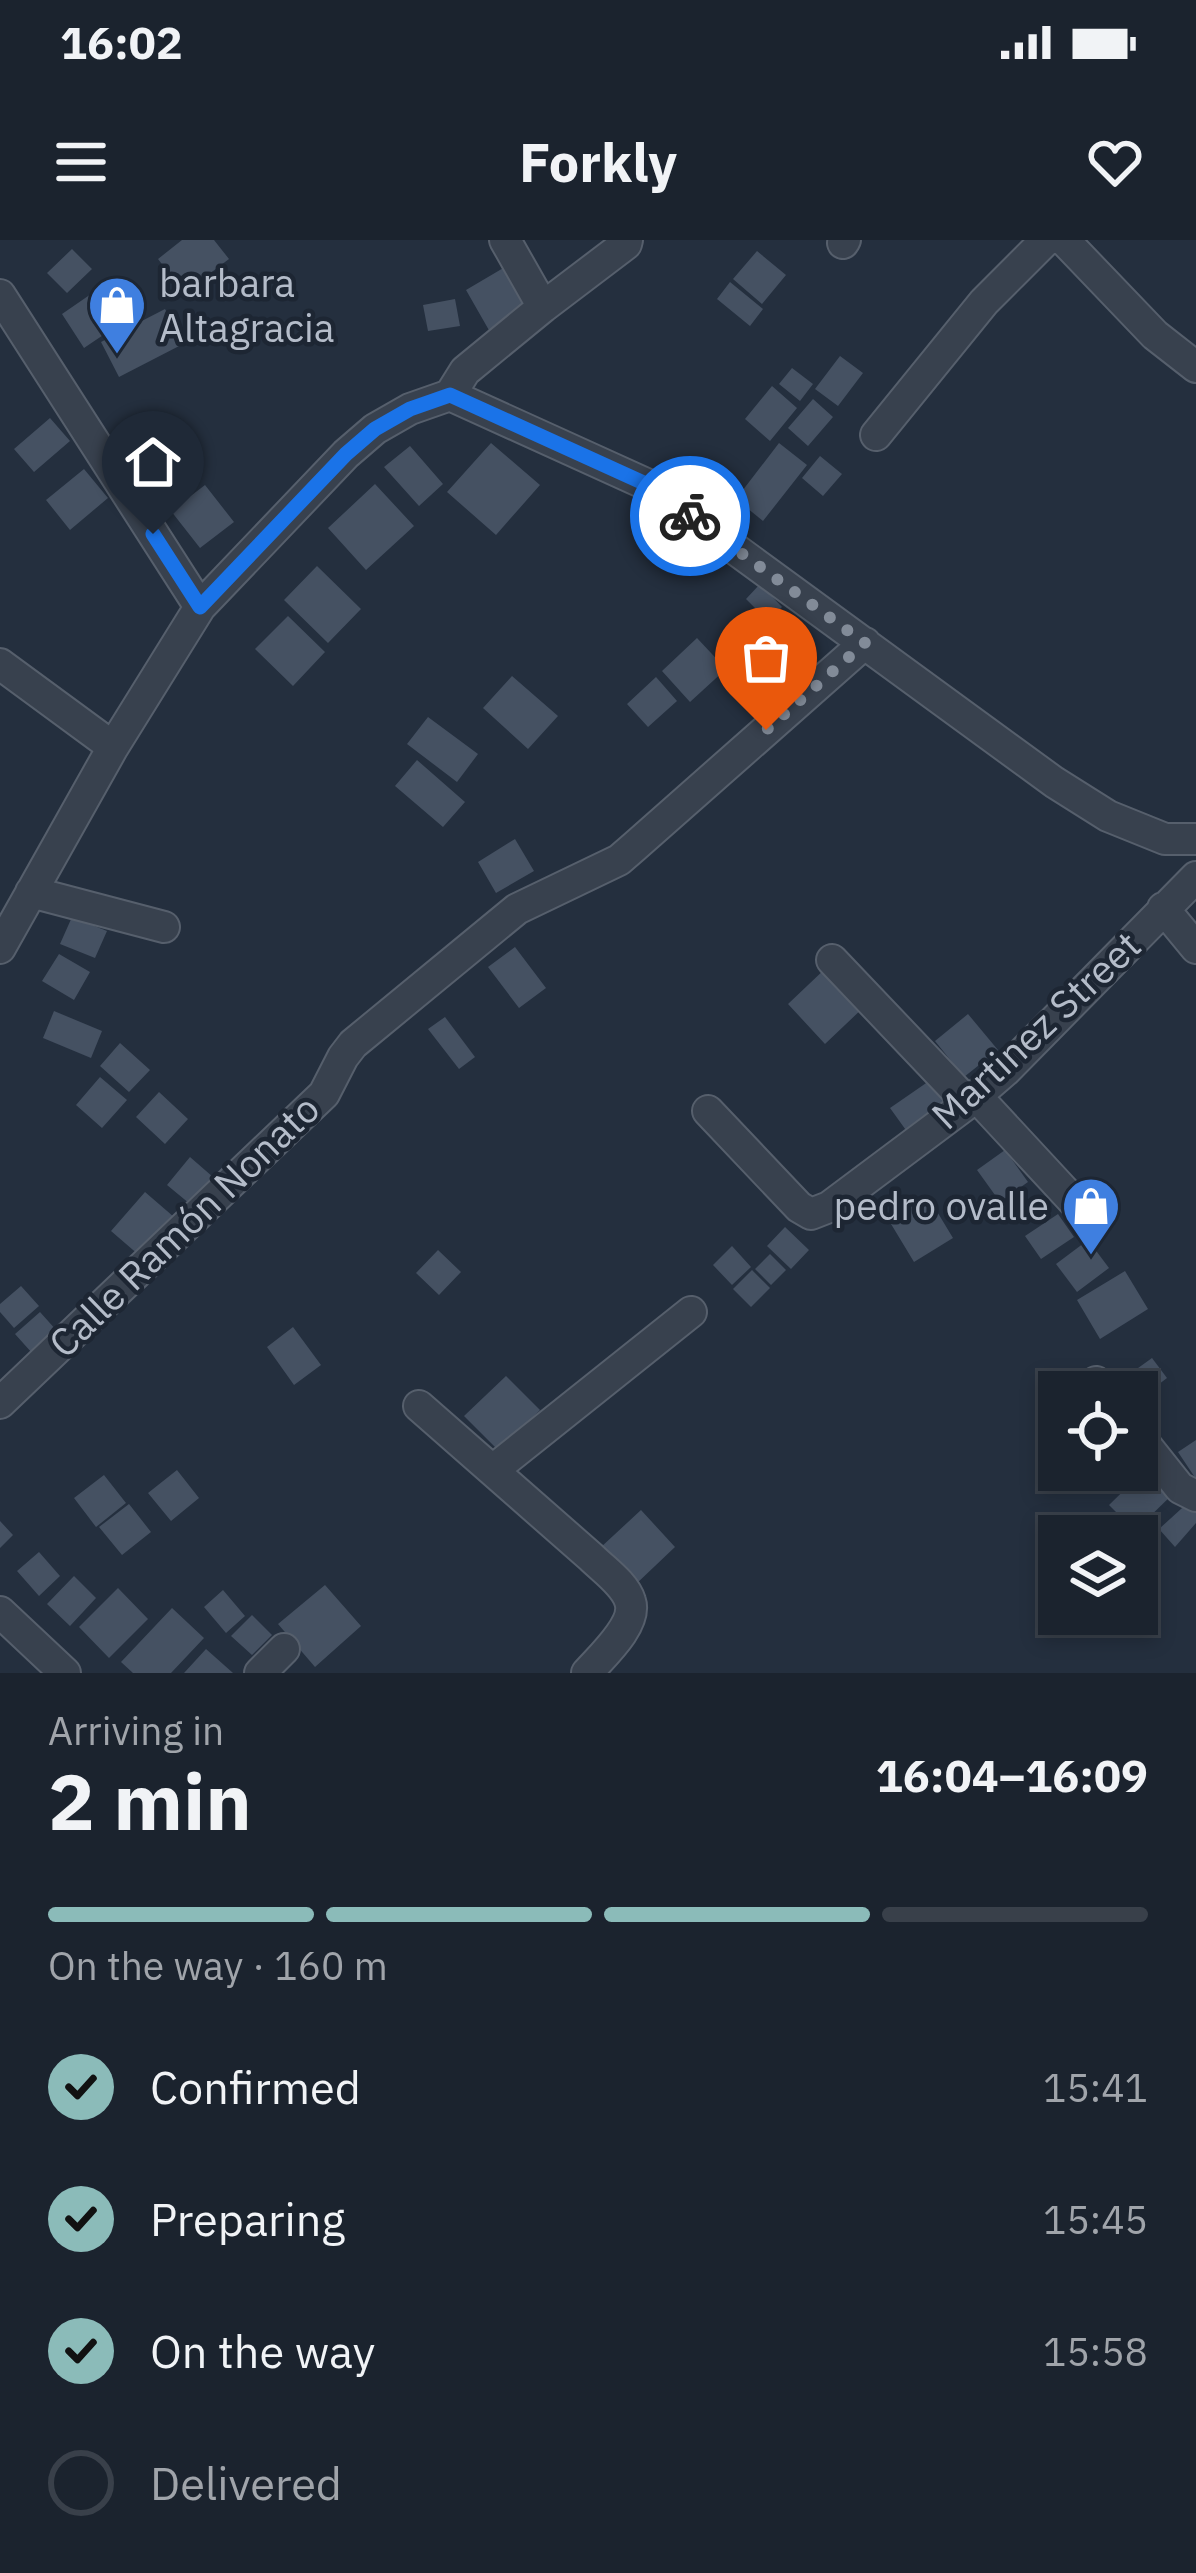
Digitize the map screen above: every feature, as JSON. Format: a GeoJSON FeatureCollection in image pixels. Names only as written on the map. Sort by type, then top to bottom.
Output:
{"type":"FeatureCollection","features":[{"type":"Feature","properties":{"kind":"street"},"geometry":{"type":"LineString","coordinates":[[505,240],[543,307]]}},
{"type":"Feature","properties":{"kind":"street"},"geometry":{"type":"LineString","coordinates":[[4,930],[200,607],[361,441],[410,409],[450,395],[466,371],[627,240]]}},
{"type":"Feature","properties":{"kind":"street"},"geometry":{"type":"LineString","coordinates":[[876,435],[984,302],[1046,240]]}},
{"type":"Feature","properties":{"kind":"street"},"geometry":{"type":"LineString","coordinates":[[1064,240],[1155,334],[1196,367]]}},
{"type":"Feature","properties":{"kind":"street"},"geometry":{"type":"LineString","coordinates":[[4,312],[200,607]]}},
{"type":"Feature","properties":{"kind":"street"},"geometry":{"type":"LineString","coordinates":[[450,395],[646,484],[1054,782],[1108,816],[1165,839],[1196,839]]}},
{"type":"Feature","properties":{"kind":"street","name":"Calle Ramón Nonato"},"geometry":{"type":"LineString","coordinates":[[0,1403],[324,1094],[353,1044],[517,909],[619,860],[865,643]]}},
{"type":"Feature","properties":{"kind":"street"},"geometry":{"type":"LineString","coordinates":[[0,664],[113,747]]}},
{"type":"Feature","properties":{"kind":"street","name":"Martinez Street"},"geometry":{"type":"LineString","coordinates":[[708,1111],[799,1207],[811,1214],[829,1208],[1005,1071],[1196,877]]}},
{"type":"Feature","properties":{"kind":"street"},"geometry":{"type":"LineString","coordinates":[[31,892],[164,927]]}},
{"type":"Feature","properties":{"kind":"street"},"geometry":{"type":"LineString","coordinates":[[1163,908],[1196,948]]}},
{"type":"Feature","properties":{"kind":"street"},"geometry":{"type":"LineString","coordinates":[[832,960],[1090,1219]]}},
{"type":"Feature","properties":{"kind":"street"},"geometry":{"type":"LineString","coordinates":[[493,1470],[691,1312]]}},
{"type":"Feature","properties":{"kind":"street"},"geometry":{"type":"LineString","coordinates":[[419,1406],[591,1557],[631,1601],[630,1618],[587,1673]]}},
{"type":"Feature","properties":{"kind":"street"},"geometry":{"type":"LineString","coordinates":[[1158,1460],[1180,1488],[1196,1496]]}},
{"type":"Feature","properties":{"kind":"street"},"geometry":{"type":"LineString","coordinates":[[0,1612],[53,1669]]}},
{"type":"Feature","properties":{"kind":"street"},"geometry":{"type":"LineString","coordinates":[[260,1673],[284,1649]]}},
{"type":"Feature","properties":{"kind":"building"},"geometry":{"type":"Polygon","coordinates":[[[182,240],[214,240],[229,259],[184,293],[158,259],[182,240]]]}},
{"type":"Feature","properties":{"kind":"building"},"geometry":{"type":"Polygon","coordinates":[[[72,249],[92,269],[67,293],[47,273],[72,249]]]}},
{"type":"Feature","properties":{"kind":"building"},"geometry":{"type":"Polygon","coordinates":[[[757,251],[786,275],[762,304],[733,279],[757,251]]]}},
{"type":"Feature","properties":{"kind":"building"},"geometry":{"type":"Polygon","coordinates":[[[505,267],[529,309],[490,332],[466,290],[505,267]]]}},
{"type":"Feature","properties":{"kind":"building"},"geometry":{"type":"Polygon","coordinates":[[[730,282],[763,309],[750,326],[717,299],[730,282]]]}},
{"type":"Feature","properties":{"kind":"building"},"geometry":{"type":"Polygon","coordinates":[[[107,283],[130,317],[84,348],[62,314],[107,283]]]}},
{"type":"Feature","properties":{"kind":"building"},"geometry":{"type":"Polygon","coordinates":[[[455,299],[460,326],[428,331],[423,305],[455,299]]]}},
{"type":"Feature","properties":{"kind":"building"},"geometry":{"type":"Polygon","coordinates":[[[165,309],[183,344],[119,377],[101,342],[165,309]]]}},
{"type":"Feature","properties":{"kind":"building"},"geometry":{"type":"Polygon","coordinates":[[[840,356],[863,373],[838,406],[815,389],[840,356]]]}},
{"type":"Feature","properties":{"kind":"building"},"geometry":{"type":"Polygon","coordinates":[[[792,368],[813,384],[800,401],[779,384],[792,368]]]}},
{"type":"Feature","properties":{"kind":"building"},"geometry":{"type":"Polygon","coordinates":[[[772,386],[797,408],[770,441],[745,419],[772,386]]]}},
{"type":"Feature","properties":{"kind":"building"},"geometry":{"type":"Polygon","coordinates":[[[813,399],[833,417],[808,446],[788,428],[813,399]]]}},
{"type":"Feature","properties":{"kind":"building"},"geometry":{"type":"Polygon","coordinates":[[[50,418],[70,441],[34,472],[14,449],[50,418]]]}},
{"type":"Feature","properties":{"kind":"building"},"geometry":{"type":"Polygon","coordinates":[[[491,443],[540,485],[496,535],[447,492],[491,443]]]}},
{"type":"Feature","properties":{"kind":"building"},"geometry":{"type":"Polygon","coordinates":[[[779,443],[807,465],[763,521],[736,499],[779,443]]]}},
{"type":"Feature","properties":{"kind":"building"},"geometry":{"type":"Polygon","coordinates":[[[410,446],[443,484],[419,506],[384,467],[410,446]]]}},
{"type":"Feature","properties":{"kind":"building"},"geometry":{"type":"Polygon","coordinates":[[[820,456],[842,474],[823,496],[802,478],[820,456]]]}},
{"type":"Feature","properties":{"kind":"building"},"geometry":{"type":"Polygon","coordinates":[[[84,469],[108,498],[70,530],[46,500],[84,469]]]}},
{"type":"Feature","properties":{"kind":"building"},"geometry":{"type":"Polygon","coordinates":[[[375,484],[414,526],[366,570],[328,528],[375,484]]]}},
{"type":"Feature","properties":{"kind":"building"},"geometry":{"type":"Polygon","coordinates":[[[205,485],[234,522],[200,548],[171,511],[205,485]]]}},
{"type":"Feature","properties":{"kind":"building"},"geometry":{"type":"Polygon","coordinates":[[[317,566],[361,609],[328,643],[284,600],[317,566]]]}},
{"type":"Feature","properties":{"kind":"building"},"geometry":{"type":"Polygon","coordinates":[[[760,584],[782,607],[768,621],[746,599],[760,584]]]}},
{"type":"Feature","properties":{"kind":"building"},"geometry":{"type":"Polygon","coordinates":[[[288,616],[325,652],[293,686],[255,649],[288,616]]]}},
{"type":"Feature","properties":{"kind":"building"},"geometry":{"type":"Polygon","coordinates":[[[697,638],[726,669],[690,702],[662,671],[697,638]]]}},
{"type":"Feature","properties":{"kind":"building"},"geometry":{"type":"Polygon","coordinates":[[[512,676],[558,716],[528,749],[483,708],[512,676]]]}},
{"type":"Feature","properties":{"kind":"building"},"geometry":{"type":"Polygon","coordinates":[[[656,677],[677,701],[648,727],[627,704],[656,677]]]}},
{"type":"Feature","properties":{"kind":"building"},"geometry":{"type":"Polygon","coordinates":[[[428,717],[478,754],[457,782],[407,744],[428,717]]]}},
{"type":"Feature","properties":{"kind":"building"},"geometry":{"type":"Polygon","coordinates":[[[417,760],[465,802],[443,827],[395,786],[417,760]]]}},
{"type":"Feature","properties":{"kind":"building"},"geometry":{"type":"Polygon","coordinates":[[[515,839],[534,871],[496,893],[478,862],[515,839]]]}},
{"type":"Feature","properties":{"kind":"building"},"geometry":{"type":"Polygon","coordinates":[[[72,917],[107,931],[95,958],[60,944],[72,917]]]}},
{"type":"Feature","properties":{"kind":"building"},"geometry":{"type":"Polygon","coordinates":[[[515,947],[546,988],[519,1008],[488,967],[515,947]]]}},
{"type":"Feature","properties":{"kind":"building"},"geometry":{"type":"Polygon","coordinates":[[[59,954],[90,972],[74,1000],[42,981],[59,954]]]}},
{"type":"Feature","properties":{"kind":"building"},"geometry":{"type":"Polygon","coordinates":[[[827,967],[865,1006],[825,1044],[788,1004],[827,967]]]}},
{"type":"Feature","properties":{"kind":"building"},"geometry":{"type":"Polygon","coordinates":[[[54,1011],[102,1031],[91,1058],[43,1038],[54,1011]]]}},
{"type":"Feature","properties":{"kind":"building"},"geometry":{"type":"Polygon","coordinates":[[[968,1014],[998,1050],[964,1077],[935,1041],[968,1014]]]}},
{"type":"Feature","properties":{"kind":"building"},"geometry":{"type":"Polygon","coordinates":[[[445,1017],[475,1057],[459,1069],[428,1029],[445,1017]]]}},
{"type":"Feature","properties":{"kind":"building"},"geometry":{"type":"Polygon","coordinates":[[[120,1043],[150,1070],[129,1092],[100,1066],[120,1043]]]}},
{"type":"Feature","properties":{"kind":"building"},"geometry":{"type":"Polygon","coordinates":[[[100,1077],[127,1100],[102,1128],[76,1105],[100,1077]]]}},
{"type":"Feature","properties":{"kind":"building"},"geometry":{"type":"Polygon","coordinates":[[[932,1079],[950,1104],[908,1133],[890,1108],[932,1079]]]}},
{"type":"Feature","properties":{"kind":"building"},"geometry":{"type":"Polygon","coordinates":[[[159,1092],[188,1119],[165,1144],[136,1117],[159,1092]]]}},
{"type":"Feature","properties":{"kind":"building"},"geometry":{"type":"Polygon","coordinates":[[[1005,1150],[1028,1182],[1000,1202],[977,1170],[1005,1150]]]}},
{"type":"Feature","properties":{"kind":"building"},"geometry":{"type":"Polygon","coordinates":[[[190,1157],[213,1177],[190,1204],[167,1185],[190,1157]]]}},
{"type":"Feature","properties":{"kind":"building"},"geometry":{"type":"Polygon","coordinates":[[[145,1192],[174,1217],[140,1256],[111,1231],[145,1192]]]}},
{"type":"Feature","properties":{"kind":"building"},"geometry":{"type":"Polygon","coordinates":[[[927,1195],[953,1238],[914,1262],[888,1219],[927,1195]]]}},
{"type":"Feature","properties":{"kind":"building"},"geometry":{"type":"Polygon","coordinates":[[[1058,1214],[1074,1237],[1041,1259],[1025,1236],[1058,1214]]]}},
{"type":"Feature","properties":{"kind":"building"},"geometry":{"type":"Polygon","coordinates":[[[785,1227],[809,1250],[791,1269],[767,1246],[785,1227]]]}},
{"type":"Feature","properties":{"kind":"building"},"geometry":{"type":"Polygon","coordinates":[[[1088,1240],[1109,1268],[1077,1292],[1056,1264],[1088,1240]]]}},
{"type":"Feature","properties":{"kind":"building"},"geometry":{"type":"Polygon","coordinates":[[[732,1246],[751,1267],[732,1285],[713,1265],[732,1246]]]}},
{"type":"Feature","properties":{"kind":"building"},"geometry":{"type":"Polygon","coordinates":[[[438,1250],[461,1272],[439,1295],[416,1273],[438,1250]]]}},
{"type":"Feature","properties":{"kind":"building"},"geometry":{"type":"Polygon","coordinates":[[[770,1254],[786,1270],[771,1285],[755,1269],[770,1254]]]}},
{"type":"Feature","properties":{"kind":"building"},"geometry":{"type":"Polygon","coordinates":[[[752,1270],[770,1288],[751,1307],[733,1289],[752,1270]]]}},
{"type":"Feature","properties":{"kind":"building"},"geometry":{"type":"Polygon","coordinates":[[[1125,1271],[1148,1309],[1100,1339],[1077,1300],[1125,1271]]]}},
{"type":"Feature","properties":{"kind":"building"},"geometry":{"type":"Polygon","coordinates":[[[21,1286],[39,1306],[14,1328],[0,1312],[0,1304],[21,1286]]]}},
{"type":"Feature","properties":{"kind":"building"},"geometry":{"type":"Polygon","coordinates":[[[40,1312],[57,1331],[32,1353],[15,1334],[40,1312]]]}},
{"type":"Feature","properties":{"kind":"building"},"geometry":{"type":"Polygon","coordinates":[[[293,1327],[321,1365],[294,1385],[267,1347],[293,1327]]]}},
{"type":"Feature","properties":{"kind":"building"},"geometry":{"type":"Polygon","coordinates":[[[1152,1358],[1167,1378],[1158,1385],[1158,1371],[1134,1371],[1152,1358]]]}},
{"type":"Feature","properties":{"kind":"building"},"geometry":{"type":"Polygon","coordinates":[[[506,1376],[540,1410],[499,1451],[464,1416],[506,1376]]]}},
{"type":"Feature","properties":{"kind":"building"},"geometry":{"type":"Polygon","coordinates":[[[1196,1440],[1196,1479],[1178,1452],[1196,1440]]]}},
{"type":"Feature","properties":{"kind":"building"},"geometry":{"type":"Polygon","coordinates":[[[1158,1465],[1179,1488],[1151,1515],[1119,1515],[1109,1505],[1123,1491],[1158,1491],[1158,1465]]]}},
{"type":"Feature","properties":{"kind":"building"},"geometry":{"type":"Polygon","coordinates":[[[177,1470],[199,1498],[171,1521],[148,1493],[177,1470]]]}},
{"type":"Feature","properties":{"kind":"building"},"geometry":{"type":"Polygon","coordinates":[[[104,1475],[126,1503],[96,1527],[74,1498],[104,1475]]]}},
{"type":"Feature","properties":{"kind":"building"},"geometry":{"type":"Polygon","coordinates":[[[1192,1499],[1196,1523],[1175,1547],[1159,1529],[1192,1499]]]}},
{"type":"Feature","properties":{"kind":"building"},"geometry":{"type":"Polygon","coordinates":[[[129,1504],[151,1532],[122,1555],[99,1527],[129,1504]]]}},
{"type":"Feature","properties":{"kind":"building"},"geometry":{"type":"Polygon","coordinates":[[[641,1510],[675,1547],[635,1585],[600,1548],[641,1510]]]}},
{"type":"Feature","properties":{"kind":"building"},"geometry":{"type":"Polygon","coordinates":[[[0,1521],[13,1535],[0,1548],[0,1521]]]}},
{"type":"Feature","properties":{"kind":"building"},"geometry":{"type":"Polygon","coordinates":[[[39,1552],[60,1576],[39,1596],[17,1571],[39,1552]]]}},
{"type":"Feature","properties":{"kind":"building"},"geometry":{"type":"Polygon","coordinates":[[[74,1576],[96,1598],[70,1626],[47,1604],[74,1576]]]}},
{"type":"Feature","properties":{"kind":"building"},"geometry":{"type":"Polygon","coordinates":[[[325,1585],[361,1626],[315,1667],[278,1624],[325,1585]]]}},
{"type":"Feature","properties":{"kind":"building"},"geometry":{"type":"Polygon","coordinates":[[[118,1588],[148,1619],[109,1658],[79,1627],[118,1588]]]}},
{"type":"Feature","properties":{"kind":"building"},"geometry":{"type":"Polygon","coordinates":[[[223,1590],[245,1616],[226,1633],[204,1607],[223,1590]]]}},
{"type":"Feature","properties":{"kind":"building"},"geometry":{"type":"Polygon","coordinates":[[[172,1608],[204,1638],[171,1673],[133,1673],[121,1662],[172,1608]]]}},
{"type":"Feature","properties":{"kind":"building"},"geometry":{"type":"Polygon","coordinates":[[[252,1615],[272,1635],[252,1655],[231,1636],[252,1615]]]}},
{"type":"Feature","properties":{"kind":"building"},"geometry":{"type":"Polygon","coordinates":[[[206,1649],[233,1673],[184,1673],[206,1649]]]}},
{"type":"Feature","properties":{"kind":"way so far"},"geometry":{"type":"LineString","coordinates":[[690,516],[865,643],[766,730]]}},
{"type":"Feature","properties":{"kind":"place","name":"barbara Altagracia"},"geometry":{"type":"Point","coordinates":[117,356]}},
{"type":"Feature","properties":{"kind":"place","name":"pedro ovalle"},"geometry":{"type":"Point","coordinates":[1091,1257]}},
{"type":"Feature","properties":{"kind":"route"},"geometry":{"type":"LineString","coordinates":[[153,534],[200,607],[375,429],[410,409],[450,395],[646,484],[690,516]]}}]}
